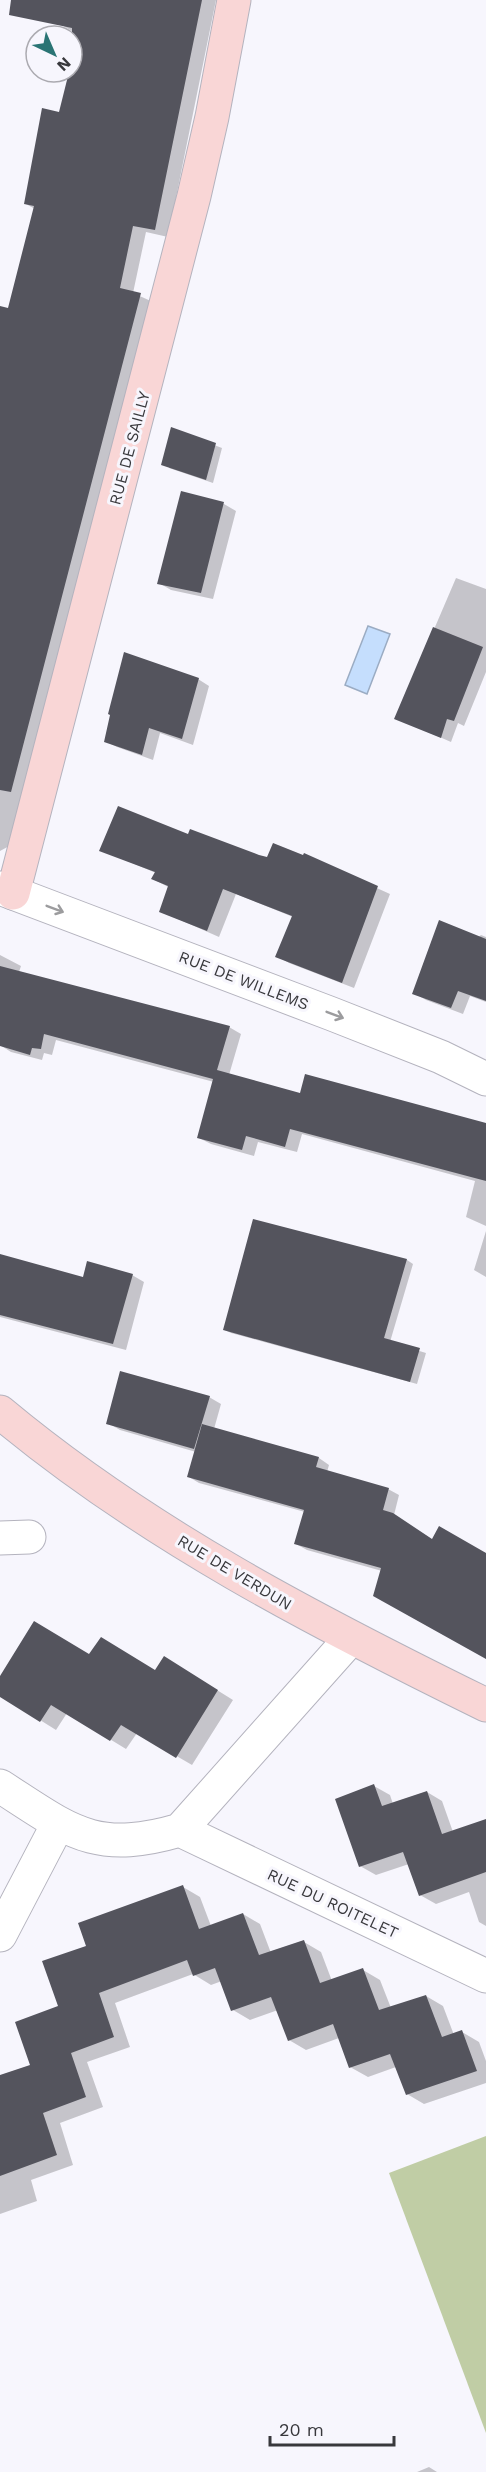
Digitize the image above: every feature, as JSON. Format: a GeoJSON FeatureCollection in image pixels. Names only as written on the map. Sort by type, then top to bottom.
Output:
{"type":"FeatureCollection","features":[{"type":"Feature","properties":{"kind":"street","name":"RUE DE SAILLY"},"geometry":{"type":"LineString","coordinates":[[7,890],[194,196],[212,117],[234,0]]}},
{"type":"Feature","properties":{"kind":"street","name":"RUE DE WILLEMS"},"geometry":{"type":"LineString","coordinates":[[7,890],[441,1057],[486,1080]]}},
{"type":"Feature","properties":{"kind":"street","name":"RUE DE VERDUN"},"geometry":{"type":"LineString","coordinates":[[0,1412],[68,1466],[137,1513],[291,1606],[486,1705]]}},
{"type":"Feature","properties":{"kind":"street"},"geometry":{"type":"LineString","coordinates":[[0,1786],[58,1824],[80,1834],[105,1841],[147,1840],[180,1830],[351,1638]]}},
{"type":"Feature","properties":{"kind":"street"},"geometry":{"type":"LineString","coordinates":[[0,1935],[58,1824]]}},
{"type":"Feature","properties":{"kind":"street","name":"RUE DU ROITELET"},"geometry":{"type":"LineString","coordinates":[[180,1830],[486,1976]]}},
{"type":"Feature","properties":{"kind":"green space"},"geometry":{"type":"Polygon","coordinates":[[[486,2136],[486,2433],[389,2173],[486,2136]]]}},
{"type":"Feature","properties":{"kind":"water"},"geometry":{"type":"Polygon","coordinates":[[[368,626],[390,634],[367,694],[345,685],[368,626]]]}},
{"type":"Feature","properties":{"kind":"building"},"geometry":{"type":"Polygon","coordinates":[[[11,0],[202,0],[155,230],[133,226],[120,288],[141,293],[11,792],[0,790],[0,306],[8,308],[34,206],[24,204],[42,108],[59,112],[66,84],[84,84],[84,24],[53,24],[9,15],[11,0]]]}},
{"type":"Feature","properties":{"kind":"building"},"geometry":{"type":"Polygon","coordinates":[[[171,427],[216,443],[206,480],[161,465],[171,427]]]}},
{"type":"Feature","properties":{"kind":"building"},"geometry":{"type":"Polygon","coordinates":[[[181,491],[224,502],[201,593],[157,584],[181,491]]]}},
{"type":"Feature","properties":{"kind":"building"},"geometry":{"type":"Polygon","coordinates":[[[433,627],[483,647],[454,721],[447,719],[441,738],[394,719],[433,627]]]}},
{"type":"Feature","properties":{"kind":"building"},"geometry":{"type":"Polygon","coordinates":[[[124,652],[199,678],[182,739],[149,728],[142,755],[104,742],[110,715],[108,714],[124,652]]]}},
{"type":"Feature","properties":{"kind":"building"},"geometry":{"type":"Polygon","coordinates":[[[118,806],[188,834],[190,829],[267,857],[273,843],[303,855],[304,853],[378,886],[342,983],[275,957],[292,916],[223,889],[207,931],[159,912],[168,886],[151,879],[155,872],[99,851],[118,806]]]}},
{"type":"Feature","properties":{"kind":"building"},"geometry":{"type":"Polygon","coordinates":[[[439,920],[486,939],[486,1001],[458,991],[451,1008],[412,994],[439,920]]]}},
{"type":"Feature","properties":{"kind":"building"},"geometry":{"type":"Polygon","coordinates":[[[0,966],[230,1026],[217,1070],[300,1093],[305,1074],[486,1123],[486,1181],[290,1129],[285,1147],[246,1136],[242,1150],[197,1138],[213,1079],[44,1034],[41,1049],[32,1048],[30,1055],[0,1046],[0,966]]]}},
{"type":"Feature","properties":{"kind":"building"},"geometry":{"type":"Polygon","coordinates":[[[253,1219],[407,1259],[384,1338],[420,1348],[410,1382],[223,1330],[253,1219]]]}},
{"type":"Feature","properties":{"kind":"building"},"geometry":{"type":"Polygon","coordinates":[[[0,1254],[83,1277],[87,1261],[133,1274],[113,1344],[0,1315],[0,1254]]]}},
{"type":"Feature","properties":{"kind":"building"},"geometry":{"type":"Polygon","coordinates":[[[120,1371],[210,1396],[194,1449],[106,1424],[120,1371]]]}},
{"type":"Feature","properties":{"kind":"building"},"geometry":{"type":"Polygon","coordinates":[[[202,1424],[319,1457],[316,1467],[389,1488],[383,1510],[393,1513],[432,1539],[439,1526],[486,1553],[486,1659],[373,1596],[381,1568],[294,1544],[304,1510],[187,1477],[202,1424]]]}},
{"type":"Feature","properties":{"kind":"building"},"geometry":{"type":"Polygon","coordinates":[[[34,1621],[89,1654],[101,1637],[155,1670],[164,1656],[218,1690],[176,1758],[121,1725],[110,1741],[51,1705],[40,1722],[0,1697],[0,1676],[34,1621]]]}},
{"type":"Feature","properties":{"kind":"building"},"geometry":{"type":"Polygon","coordinates":[[[374,1784],[382,1806],[427,1791],[442,1834],[486,1819],[486,1872],[419,1896],[403,1852],[359,1867],[335,1799],[374,1784]]]}},
{"type":"Feature","properties":{"kind":"building"},"geometry":{"type":"Polygon","coordinates":[[[183,1885],[199,1929],[243,1913],[259,1955],[304,1940],[320,1983],[363,1968],[379,2010],[426,1995],[442,2037],[462,2030],[477,2071],[406,2095],[390,2054],[349,2068],[333,2024],[288,2041],[271,1997],[231,2011],[215,1968],[193,1976],[187,1960],[99,1993],[114,2037],[71,2053],[86,2097],[43,2113],[57,2155],[0,2176],[0,2075],[30,2065],[15,2022],[58,2006],[42,1961],[86,1946],[78,1923],[183,1885]]]}}]}
